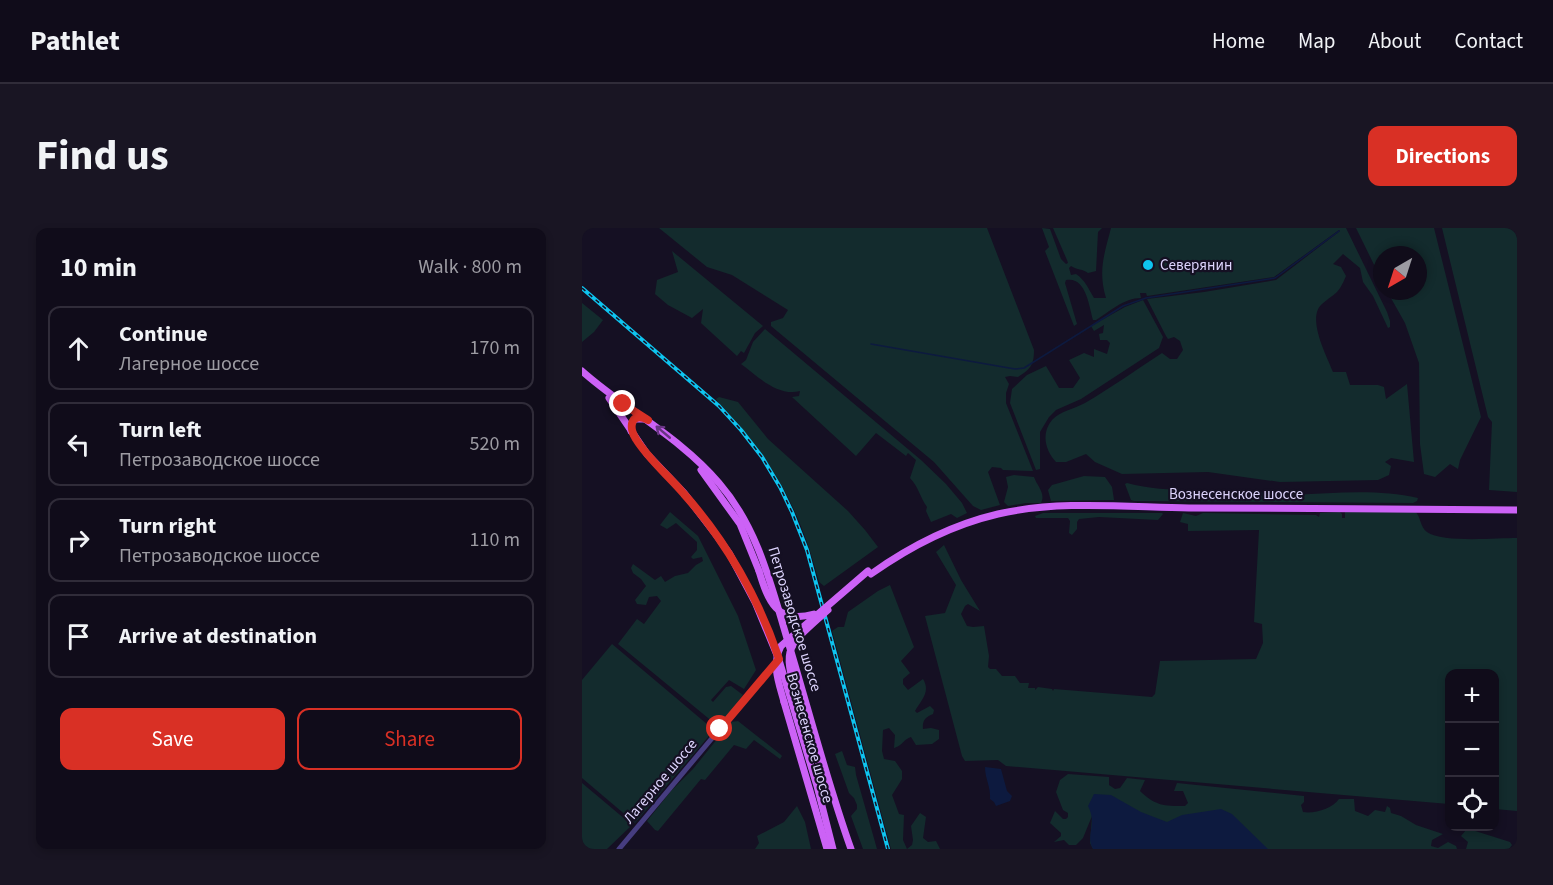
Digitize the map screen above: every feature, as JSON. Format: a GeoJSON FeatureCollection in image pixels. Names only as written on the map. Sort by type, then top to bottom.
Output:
{"type":"FeatureCollection","features":[{"type":"Feature","properties":{"kind":"main road","name":"Петрозаводское шоссе"},"geometry":{"type":"LineString","coordinates":[[582,370],[619,410],[654,464],[684,493],[729,553],[758,608],[779,659],[817,786],[833,849]]}},
{"type":"Feature","properties":{"kind":"main road","name":"Петрозаводское шоссе"},"geometry":{"type":"LineString","coordinates":[[600,387],[648,420],[713,475],[742,513],[760,549],[851,849]]}},
{"type":"Feature","properties":{"kind":"main road"},"geometry":{"type":"LineString","coordinates":[[631,431],[631,424],[635,419],[648,420]]}},
{"type":"Feature","properties":{"kind":"main road"},"geometry":{"type":"LineString","coordinates":[[677,444],[685,455],[704,472],[734,513],[749,543],[770,601],[779,611],[793,617],[816,614]]}},
{"type":"Feature","properties":{"kind":"main road","name":"Вознесенское шоссе"},"geometry":{"type":"LineString","coordinates":[[827,849],[784,702],[775,666],[777,654],[788,639],[816,614],[869,572],[908,549],[957,526],[1014,511],[1056,507],[1517,510]]}},
{"type":"Feature","properties":{"kind":"main road","name":"Вознесенское шоссе"},"geometry":{"type":"LineString","coordinates":[[844,828],[818,764],[788,664],[793,643],[869,572]]}},
{"type":"Feature","properties":{"kind":"street","name":"Лагерное шоссе"},"geometry":{"type":"LineString","coordinates":[[619,849],[779,659]]}},
{"type":"Feature","properties":{"kind":"street"},"geometry":{"type":"LineString","coordinates":[[767,674],[776,672],[784,678]]}},
{"type":"Feature","properties":{"kind":"green space"},"geometry":{"type":"Polygon","coordinates":[[[659,228],[987,228],[1034,350],[1033,360],[1028,369],[1018,377],[1005,377],[1009,384],[1006,403],[1033,471],[1003,470],[992,467],[988,472],[1000,505],[981,510],[973,506],[934,462],[771,326],[771,322],[783,318],[788,310],[732,275],[707,267],[659,228]]]}},
{"type":"Feature","properties":{"kind":"green space"},"geometry":{"type":"Polygon","coordinates":[[[1042,228],[1050,229],[1061,259],[1066,264],[1067,260],[1053,228],[1102,228],[1098,232],[1096,271],[1088,273],[1071,266],[1069,268],[1071,275],[1076,274],[1082,279],[1094,298],[1106,298],[1102,271],[1111,228],[1346,228],[1373,283],[1373,296],[1363,282],[1360,268],[1343,254],[1333,264],[1341,267],[1346,276],[1341,287],[1318,310],[1316,318],[1319,337],[1333,372],[1346,372],[1350,385],[1384,387],[1386,399],[1407,384],[1414,462],[1391,458],[1385,462],[1391,466],[1389,475],[1378,480],[1280,482],[1208,472],[1122,474],[1095,462],[1086,454],[1066,462],[1056,462],[1049,452],[1046,441],[1046,430],[1055,417],[1085,403],[1162,353],[1170,359],[1177,359],[1183,350],[1180,341],[1174,337],[1168,339],[1147,299],[1276,280],[1340,231],[1274,277],[1147,296],[1146,293],[1140,293],[1141,298],[1123,303],[1096,320],[1093,320],[1086,293],[1082,287],[1073,280],[1066,280],[1077,324],[1074,326],[1045,251],[1049,247],[1042,228]]]}},
{"type":"Feature","properties":{"kind":"green space"},"geometry":{"type":"Polygon","coordinates":[[[1356,228],[1434,228],[1481,417],[1460,460],[1458,469],[1450,464],[1435,477],[1424,474],[1420,444],[1419,363],[1405,323],[1392,300],[1427,300],[1427,246],[1373,246],[1373,263],[1356,228]]]}},
{"type":"Feature","properties":{"kind":"green space"},"geometry":{"type":"Polygon","coordinates":[[[1442,228],[1517,228],[1517,492],[1489,490],[1492,422],[1488,417],[1442,228]]]}},
{"type":"Feature","properties":{"kind":"green space"},"geometry":{"type":"Polygon","coordinates":[[[672,251],[763,326],[755,333],[744,353],[741,351],[737,356],[701,323],[703,309],[692,318],[668,305],[655,294],[657,280],[678,272],[672,251]]]}},
{"type":"Feature","properties":{"kind":"green space"},"geometry":{"type":"Polygon","coordinates":[[[1143,300],[1163,337],[1159,348],[1081,399],[1056,410],[1040,432],[1040,469],[1036,470],[1010,403],[1012,389],[1027,375],[1046,366],[1059,388],[1073,388],[1080,378],[1069,360],[1084,353],[1094,357],[1094,349],[1107,354],[1110,343],[1107,340],[1100,340],[1099,334],[1103,333],[1104,325],[1094,331],[1091,326],[1143,300]]]}},
{"type":"Feature","properties":{"kind":"green space"},"geometry":{"type":"Polygon","coordinates":[[[1375,300],[1381,300],[1387,312],[1390,321],[1388,328],[1375,300]]]}},
{"type":"Feature","properties":{"kind":"green space"},"geometry":{"type":"Polygon","coordinates":[[[582,303],[603,320],[582,342],[582,303]]]}},
{"type":"Feature","properties":{"kind":"green space"},"geometry":{"type":"Polygon","coordinates":[[[765,329],[921,460],[946,484],[962,503],[967,513],[957,518],[951,514],[931,522],[926,511],[927,507],[910,478],[916,460],[908,453],[906,456],[876,433],[856,456],[792,397],[799,396],[800,391],[784,391],[776,388],[741,364],[746,360],[753,342],[765,329]]]}},
{"type":"Feature","properties":{"kind":"green space"},"geometry":{"type":"Polygon","coordinates":[[[719,397],[738,402],[768,439],[848,511],[878,547],[824,586],[819,582],[802,530],[781,485],[754,443],[718,402],[716,399],[719,397]]]}},
{"type":"Feature","properties":{"kind":"green space"},"geometry":{"type":"Polygon","coordinates":[[[1014,475],[1034,477],[1042,493],[1041,503],[1008,506],[1004,502],[1008,487],[1006,477],[1014,475]]]}},
{"type":"Feature","properties":{"kind":"green space"},"geometry":{"type":"Polygon","coordinates":[[[1084,476],[1105,477],[1112,487],[1114,500],[1051,501],[1048,490],[1052,485],[1084,476]]]}},
{"type":"Feature","properties":{"kind":"green space"},"geometry":{"type":"Polygon","coordinates":[[[1125,484],[1176,490],[1242,491],[1282,495],[1372,493],[1418,498],[1413,503],[1134,501],[1131,500],[1125,484]]]}},
{"type":"Feature","properties":{"kind":"green space"},"geometry":{"type":"Polygon","coordinates":[[[1345,511],[1415,511],[1427,532],[1444,538],[1517,538],[1517,811],[1499,809],[1499,669],[1445,669],[1445,804],[1006,766],[998,760],[965,761],[925,616],[945,613],[956,585],[936,552],[944,545],[961,580],[980,611],[968,604],[961,614],[967,626],[984,626],[990,669],[996,669],[1002,676],[1015,676],[1020,683],[1029,683],[1028,688],[1035,688],[1035,690],[1038,687],[1053,691],[1054,689],[1152,697],[1155,694],[1160,661],[1256,659],[1263,643],[1262,624],[1254,622],[1259,530],[1188,531],[1188,524],[1180,522],[1183,513],[1196,516],[1203,513],[1316,515],[1319,517],[1320,513],[1340,512],[1342,518],[1345,518],[1345,511]]]}},
{"type":"Feature","properties":{"kind":"green space"},"geometry":{"type":"Polygon","coordinates":[[[670,512],[698,536],[738,616],[756,670],[744,689],[729,680],[711,700],[713,702],[726,687],[731,686],[743,695],[719,727],[618,644],[637,619],[644,624],[661,601],[657,596],[649,597],[646,605],[637,604],[635,600],[646,586],[633,573],[631,568],[633,564],[655,580],[661,576],[665,582],[675,576],[688,573],[703,561],[702,557],[693,559],[691,557],[697,550],[697,542],[676,523],[667,529],[660,525],[670,512]]]}},
{"type":"Feature","properties":{"kind":"green space"},"geometry":{"type":"Polygon","coordinates":[[[1043,513],[1163,514],[1158,520],[1099,517],[1079,519],[1077,529],[1072,535],[1069,533],[1068,518],[1036,518],[1035,516],[1043,513]]]}},
{"type":"Feature","properties":{"kind":"green space"},"geometry":{"type":"Polygon","coordinates":[[[890,585],[914,647],[901,661],[910,673],[903,679],[903,684],[908,690],[923,679],[926,692],[915,711],[917,713],[930,706],[934,710],[933,714],[925,719],[923,729],[939,730],[939,739],[932,744],[916,745],[911,737],[894,748],[895,735],[889,728],[883,730],[884,759],[895,761],[902,771],[902,779],[892,795],[899,814],[904,815],[903,840],[907,849],[891,849],[832,631],[838,627],[844,627],[848,612],[890,585]]]}},
{"type":"Feature","properties":{"kind":"green space"},"geometry":{"type":"Polygon","coordinates":[[[612,644],[714,730],[635,823],[582,778],[582,680],[612,644]]]}},
{"type":"Feature","properties":{"kind":"green space"},"geometry":{"type":"Polygon","coordinates":[[[738,721],[780,754],[782,756],[780,759],[754,740],[746,749],[734,745],[705,780],[701,779],[658,831],[655,830],[647,821],[731,722],[738,721]]]}},
{"type":"Feature","properties":{"kind":"green space"},"geometry":{"type":"Polygon","coordinates":[[[842,751],[847,765],[855,767],[877,849],[863,849],[851,816],[857,809],[857,805],[849,793],[835,754],[842,751]]]}},
{"type":"Feature","properties":{"kind":"green space"},"geometry":{"type":"Polygon","coordinates":[[[1068,774],[1109,777],[1109,785],[1115,789],[1120,788],[1127,778],[1145,780],[1140,791],[1155,802],[1171,806],[1185,806],[1188,803],[1183,791],[1174,791],[1177,783],[1304,796],[1304,802],[1301,805],[1303,812],[1323,810],[1339,799],[1354,799],[1355,811],[1368,816],[1375,810],[1385,812],[1387,806],[1391,813],[1443,834],[1432,840],[1431,846],[1438,848],[1448,842],[1457,849],[1093,849],[1090,843],[1092,816],[1083,838],[1076,845],[1069,845],[1064,840],[1054,842],[1061,836],[1061,833],[1050,823],[1055,811],[1063,819],[1068,817],[1056,792],[1060,780],[1068,774]]]}},
{"type":"Feature","properties":{"kind":"green space"},"geometry":{"type":"Polygon","coordinates":[[[582,783],[632,825],[607,849],[582,849],[582,783]]]}},
{"type":"Feature","properties":{"kind":"green space"},"geometry":{"type":"Polygon","coordinates":[[[797,806],[805,822],[811,849],[755,849],[759,843],[757,836],[784,822],[797,806]]]}},
{"type":"Feature","properties":{"kind":"green space"},"geometry":{"type":"Polygon","coordinates":[[[920,813],[926,817],[923,838],[928,842],[936,841],[940,849],[907,849],[912,845],[913,840],[911,826],[920,813]]]}},
{"type":"Feature","properties":{"kind":"green space"},"geometry":{"type":"Polygon","coordinates":[[[1465,831],[1475,831],[1510,842],[1512,845],[1509,849],[1466,849],[1468,842],[1461,836],[1465,831]]]}},
{"type":"Feature","properties":{"kind":"water"},"geometry":{"type":"Polygon","coordinates":[[[985,767],[1001,769],[1007,791],[1012,796],[1010,801],[996,806],[990,799],[985,767]]]}},
{"type":"Feature","properties":{"kind":"water"},"geometry":{"type":"Polygon","coordinates":[[[1094,794],[1111,795],[1141,812],[1167,822],[1182,815],[1221,809],[1232,814],[1268,849],[1093,849],[1090,839],[1092,819],[1088,806],[1094,794]]]}},
{"type":"Feature","properties":{"kind":"waterway"},"geometry":{"type":"LineString","coordinates":[[871,344],[1015,369],[1024,368],[1123,306],[1146,298],[1275,278],[1339,231]]}},
{"type":"Feature","properties":{"kind":"railway"},"geometry":{"type":"LineString","coordinates":[[582,288],[719,406],[762,457],[780,487],[807,550],[888,849]]}},
{"type":"Feature","properties":{"kind":"place","name":"Северянин"},"geometry":{"type":"Point","coordinates":[1148,265]}},
{"type":"Feature","properties":{"kind":"route"},"geometry":{"type":"LineString","coordinates":[[623,404],[648,420],[635,419],[631,424],[631,431],[654,464],[684,493],[729,553],[761,614],[779,659],[720,729]]}}]}
